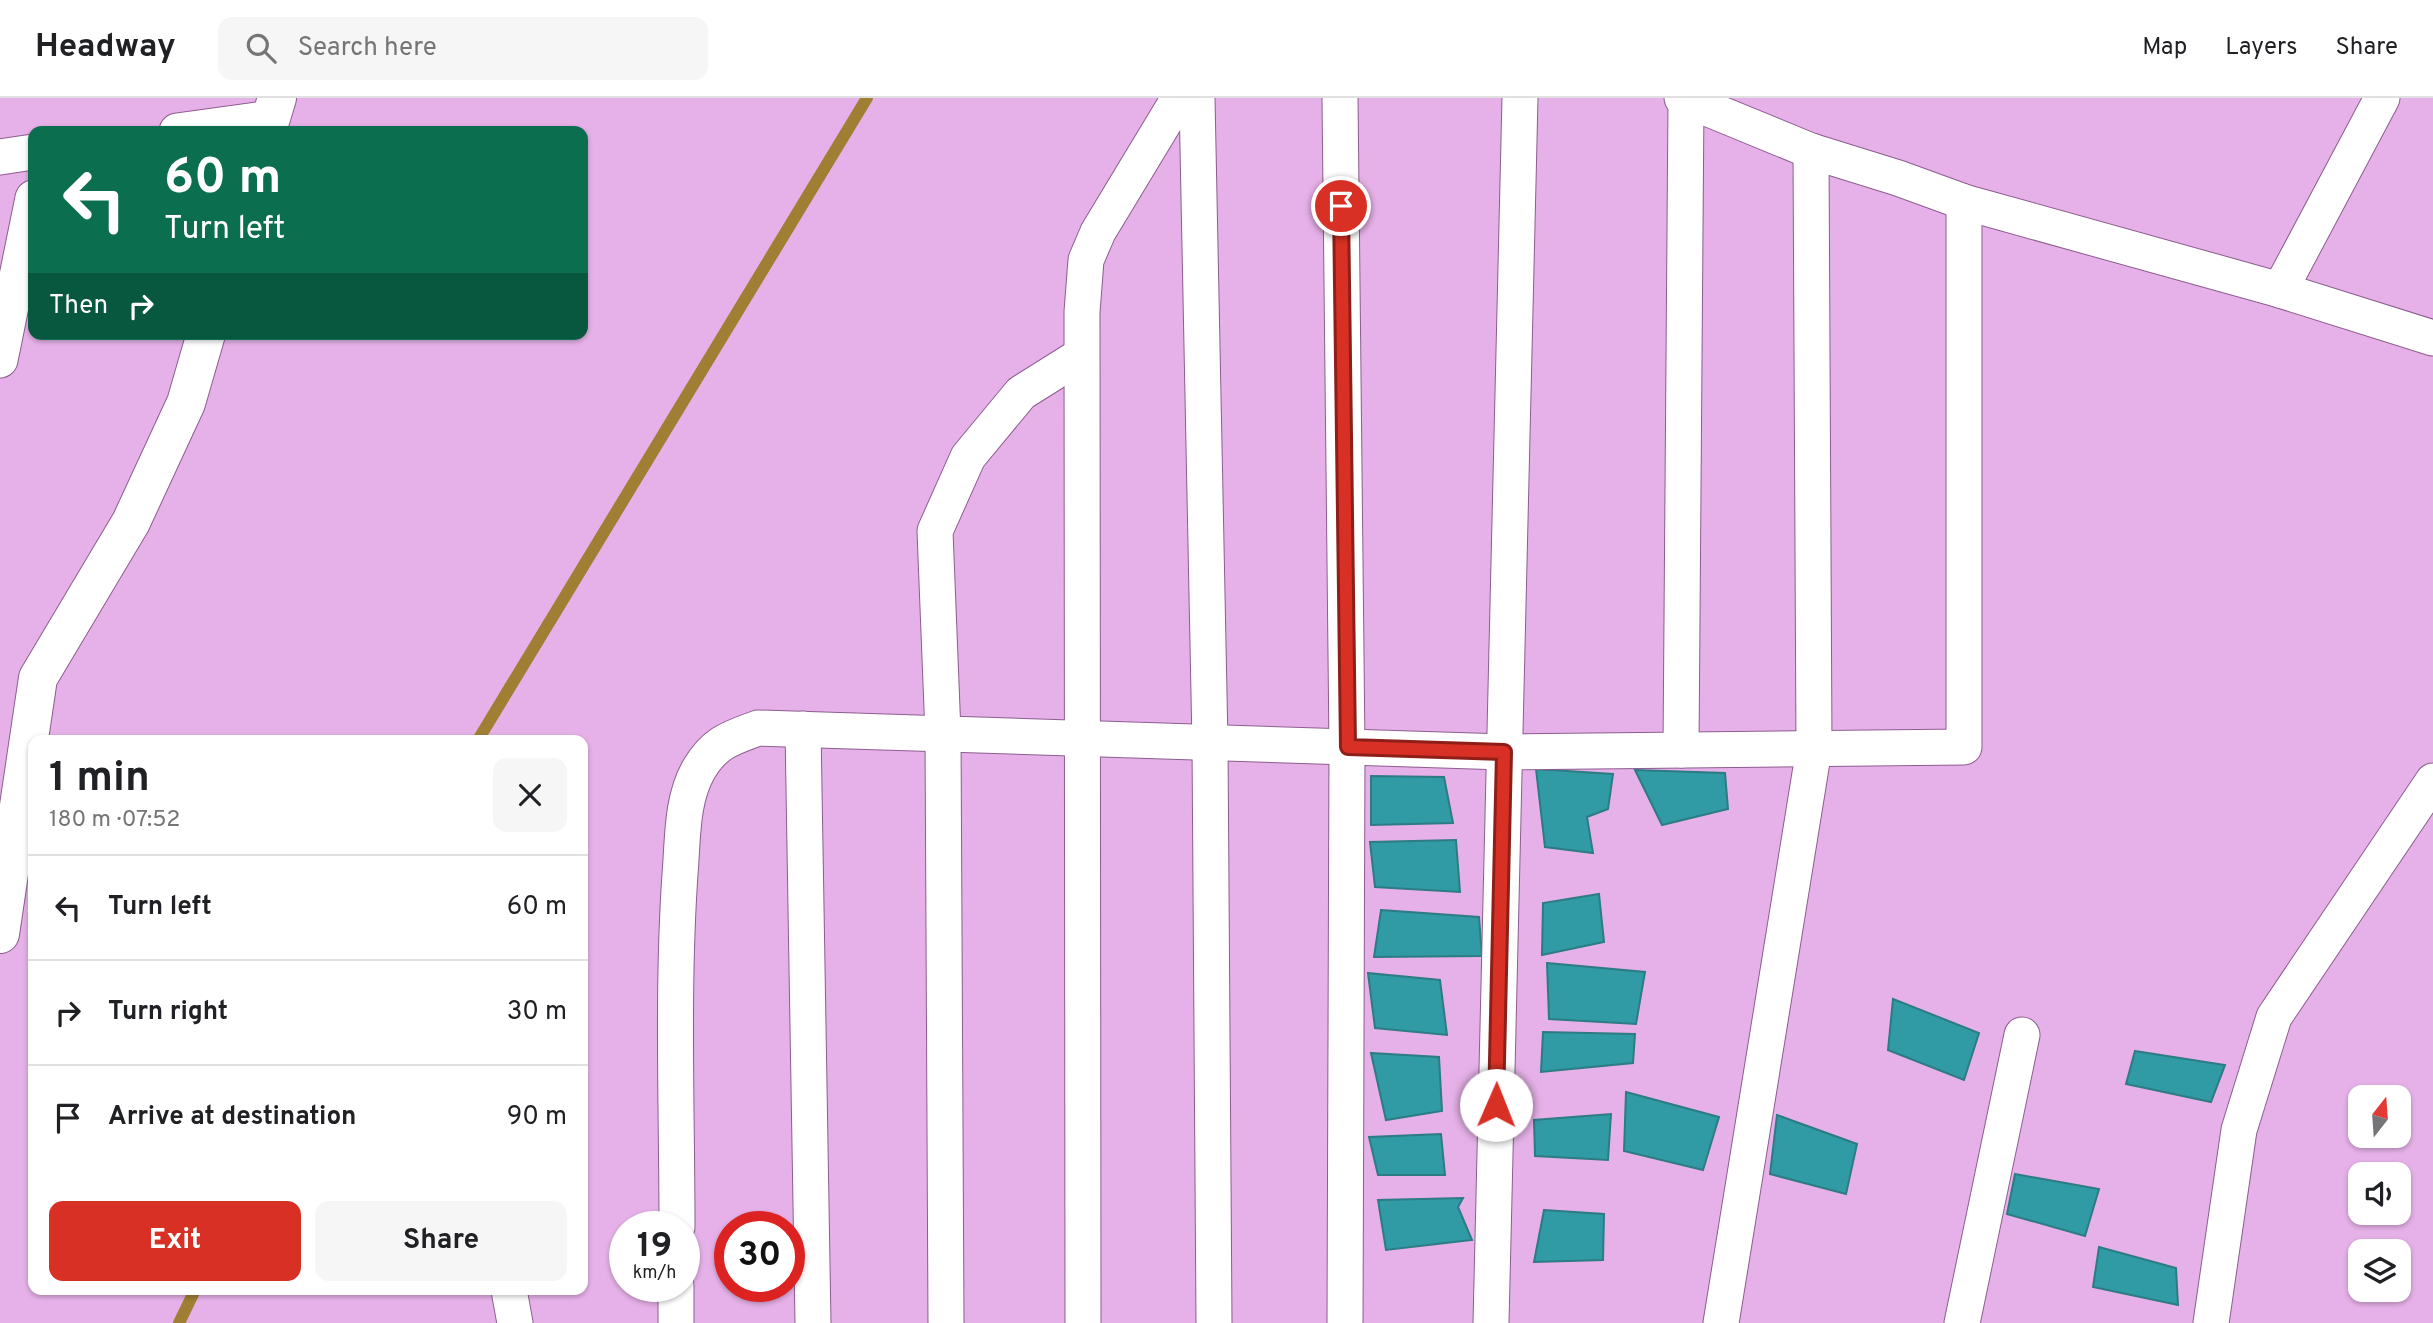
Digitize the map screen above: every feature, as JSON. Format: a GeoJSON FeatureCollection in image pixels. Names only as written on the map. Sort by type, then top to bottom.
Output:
{"type":"FeatureCollection","features":[{"type":"Feature","properties":{"kind":"street"},"geometry":{"type":"LineString","coordinates":[[1083,1323],[1080,356],[1086,260],[1098,232],[1179,98]]}},
{"type":"Feature","properties":{"kind":"street"},"geometry":{"type":"LineString","coordinates":[[1197,98],[1210,743],[1214,1323]]}},
{"type":"Feature","properties":{"kind":"street"},"geometry":{"type":"LineString","coordinates":[[1339,98],[1348,747],[1345,1323]]}},
{"type":"Feature","properties":{"kind":"street"},"geometry":{"type":"LineString","coordinates":[[1491,1323],[1520,98]]}},
{"type":"Feature","properties":{"kind":"street"},"geometry":{"type":"LineString","coordinates":[[2280,290],[2382,98]]}},
{"type":"Feature","properties":{"kind":"street"},"geometry":{"type":"LineString","coordinates":[[1681,750],[1684,99],[1811,151],[1964,202],[2280,290],[2433,338]]}},
{"type":"Feature","properties":{"kind":"street"},"geometry":{"type":"LineString","coordinates":[[209,126],[272,116]]}},
{"type":"Feature","properties":{"kind":"street"},"geometry":{"type":"LineString","coordinates":[[1721,1323],[1814,749],[1811,151]]}},
{"type":"Feature","properties":{"kind":"street"},"geometry":{"type":"LineString","coordinates":[[0,157],[28,153]]}},
{"type":"Feature","properties":{"kind":"street"},"geometry":{"type":"LineString","coordinates":[[677,1211],[678,916],[684,817],[689,792],[699,769],[720,742],[758,729],[803,729],[1504,752],[1964,747],[1964,202]]}},
{"type":"Feature","properties":{"kind":"street"},"geometry":{"type":"LineString","coordinates":[[0,360],[28,223]]}},
{"type":"Feature","properties":{"kind":"street"},"geometry":{"type":"LineString","coordinates":[[30,735],[38,678],[131,522],[186,403],[204,340]]}},
{"type":"Feature","properties":{"kind":"street"},"geometry":{"type":"LineString","coordinates":[[946,1323],[943,734],[935,531],[968,457],[1021,393],[1080,356]]}},
{"type":"Feature","properties":{"kind":"street"},"geometry":{"type":"LineString","coordinates":[[803,729],[813,1323]]}},
{"type":"Feature","properties":{"kind":"street"},"geometry":{"type":"LineString","coordinates":[[0,934],[28,745]]}},
{"type":"Feature","properties":{"kind":"street"},"geometry":{"type":"LineString","coordinates":[[2211,1323],[2239,1130],[2274,1017],[2433,781]]}},
{"type":"Feature","properties":{"kind":"street"},"geometry":{"type":"LineString","coordinates":[[1962,1323],[2022,1035]]}},
{"type":"Feature","properties":{"kind":"street"},"geometry":{"type":"LineString","coordinates":[[510,1295],[515,1323]]}},
{"type":"Feature","properties":{"kind":"street"},"geometry":{"type":"LineString","coordinates":[[676,1302],[676,1323]]}},
{"type":"Feature","properties":{"kind":"building"},"geometry":{"type":"Polygon","coordinates":[[[1536,769],[1613,774],[1608,809],[1587,817],[1593,853],[1545,847],[1536,769]]]}},
{"type":"Feature","properties":{"kind":"building"},"geometry":{"type":"Polygon","coordinates":[[[1635,770],[1725,773],[1728,809],[1662,825],[1635,770]]]}},
{"type":"Feature","properties":{"kind":"building"},"geometry":{"type":"Polygon","coordinates":[[[1371,776],[1444,777],[1453,823],[1371,825],[1371,776]]]}},
{"type":"Feature","properties":{"kind":"building"},"geometry":{"type":"Polygon","coordinates":[[[1456,840],[1460,892],[1375,887],[1370,842],[1456,840]]]}},
{"type":"Feature","properties":{"kind":"building"},"geometry":{"type":"Polygon","coordinates":[[[1599,894],[1604,942],[1542,955],[1543,903],[1599,894]]]}},
{"type":"Feature","properties":{"kind":"building"},"geometry":{"type":"Polygon","coordinates":[[[1381,910],[1479,917],[1482,956],[1374,957],[1381,910]]]}},
{"type":"Feature","properties":{"kind":"building"},"geometry":{"type":"Polygon","coordinates":[[[1547,963],[1645,972],[1636,1024],[1549,1019],[1547,963]]]}},
{"type":"Feature","properties":{"kind":"building"},"geometry":{"type":"Polygon","coordinates":[[[1368,973],[1440,980],[1447,1035],[1375,1028],[1368,973]]]}},
{"type":"Feature","properties":{"kind":"building"},"geometry":{"type":"Polygon","coordinates":[[[1893,999],[1979,1033],[1964,1080],[1888,1050],[1893,999]]]}},
{"type":"Feature","properties":{"kind":"building"},"geometry":{"type":"Polygon","coordinates":[[[1543,1032],[1635,1034],[1633,1063],[1541,1072],[1543,1032]]]}},
{"type":"Feature","properties":{"kind":"building"},"geometry":{"type":"Polygon","coordinates":[[[2135,1051],[2225,1065],[2211,1102],[2126,1084],[2135,1051]]]}},
{"type":"Feature","properties":{"kind":"building"},"geometry":{"type":"Polygon","coordinates":[[[1371,1053],[1439,1057],[1442,1111],[1386,1120],[1371,1053]]]}},
{"type":"Feature","properties":{"kind":"building"},"geometry":{"type":"Polygon","coordinates":[[[1626,1092],[1719,1117],[1703,1170],[1624,1151],[1626,1092]]]}},
{"type":"Feature","properties":{"kind":"building"},"geometry":{"type":"Polygon","coordinates":[[[1611,1114],[1608,1160],[1535,1156],[1534,1120],[1611,1114]]]}},
{"type":"Feature","properties":{"kind":"building"},"geometry":{"type":"Polygon","coordinates":[[[1777,1115],[1857,1144],[1846,1194],[1770,1174],[1777,1115]]]}},
{"type":"Feature","properties":{"kind":"building"},"geometry":{"type":"Polygon","coordinates":[[[1441,1134],[1445,1175],[1378,1175],[1369,1137],[1441,1134]]]}},
{"type":"Feature","properties":{"kind":"building"},"geometry":{"type":"Polygon","coordinates":[[[2015,1174],[2099,1189],[2085,1236],[2007,1214],[2015,1174]]]}},
{"type":"Feature","properties":{"kind":"building"},"geometry":{"type":"Polygon","coordinates":[[[1463,1198],[1458,1207],[1472,1240],[1386,1250],[1378,1200],[1463,1198]]]}},
{"type":"Feature","properties":{"kind":"building"},"geometry":{"type":"Polygon","coordinates":[[[1544,1210],[1604,1214],[1603,1260],[1534,1262],[1544,1210]]]}},
{"type":"Feature","properties":{"kind":"building"},"geometry":{"type":"Polygon","coordinates":[[[2099,1247],[2176,1268],[2178,1305],[2093,1287],[2099,1247]]]}},
{"type":"Feature","properties":{"kind":"waterway"},"geometry":{"type":"LineString","coordinates":[[481,735],[867,98]]}},
{"type":"Feature","properties":{"kind":"waterway"},"geometry":{"type":"LineString","coordinates":[[179,1323],[193,1295]]}},
{"type":"Feature","properties":{"kind":"route"},"geometry":{"type":"LineString","coordinates":[[1341,206],[1348,747],[1504,752],[1496,1105]]}}]}
